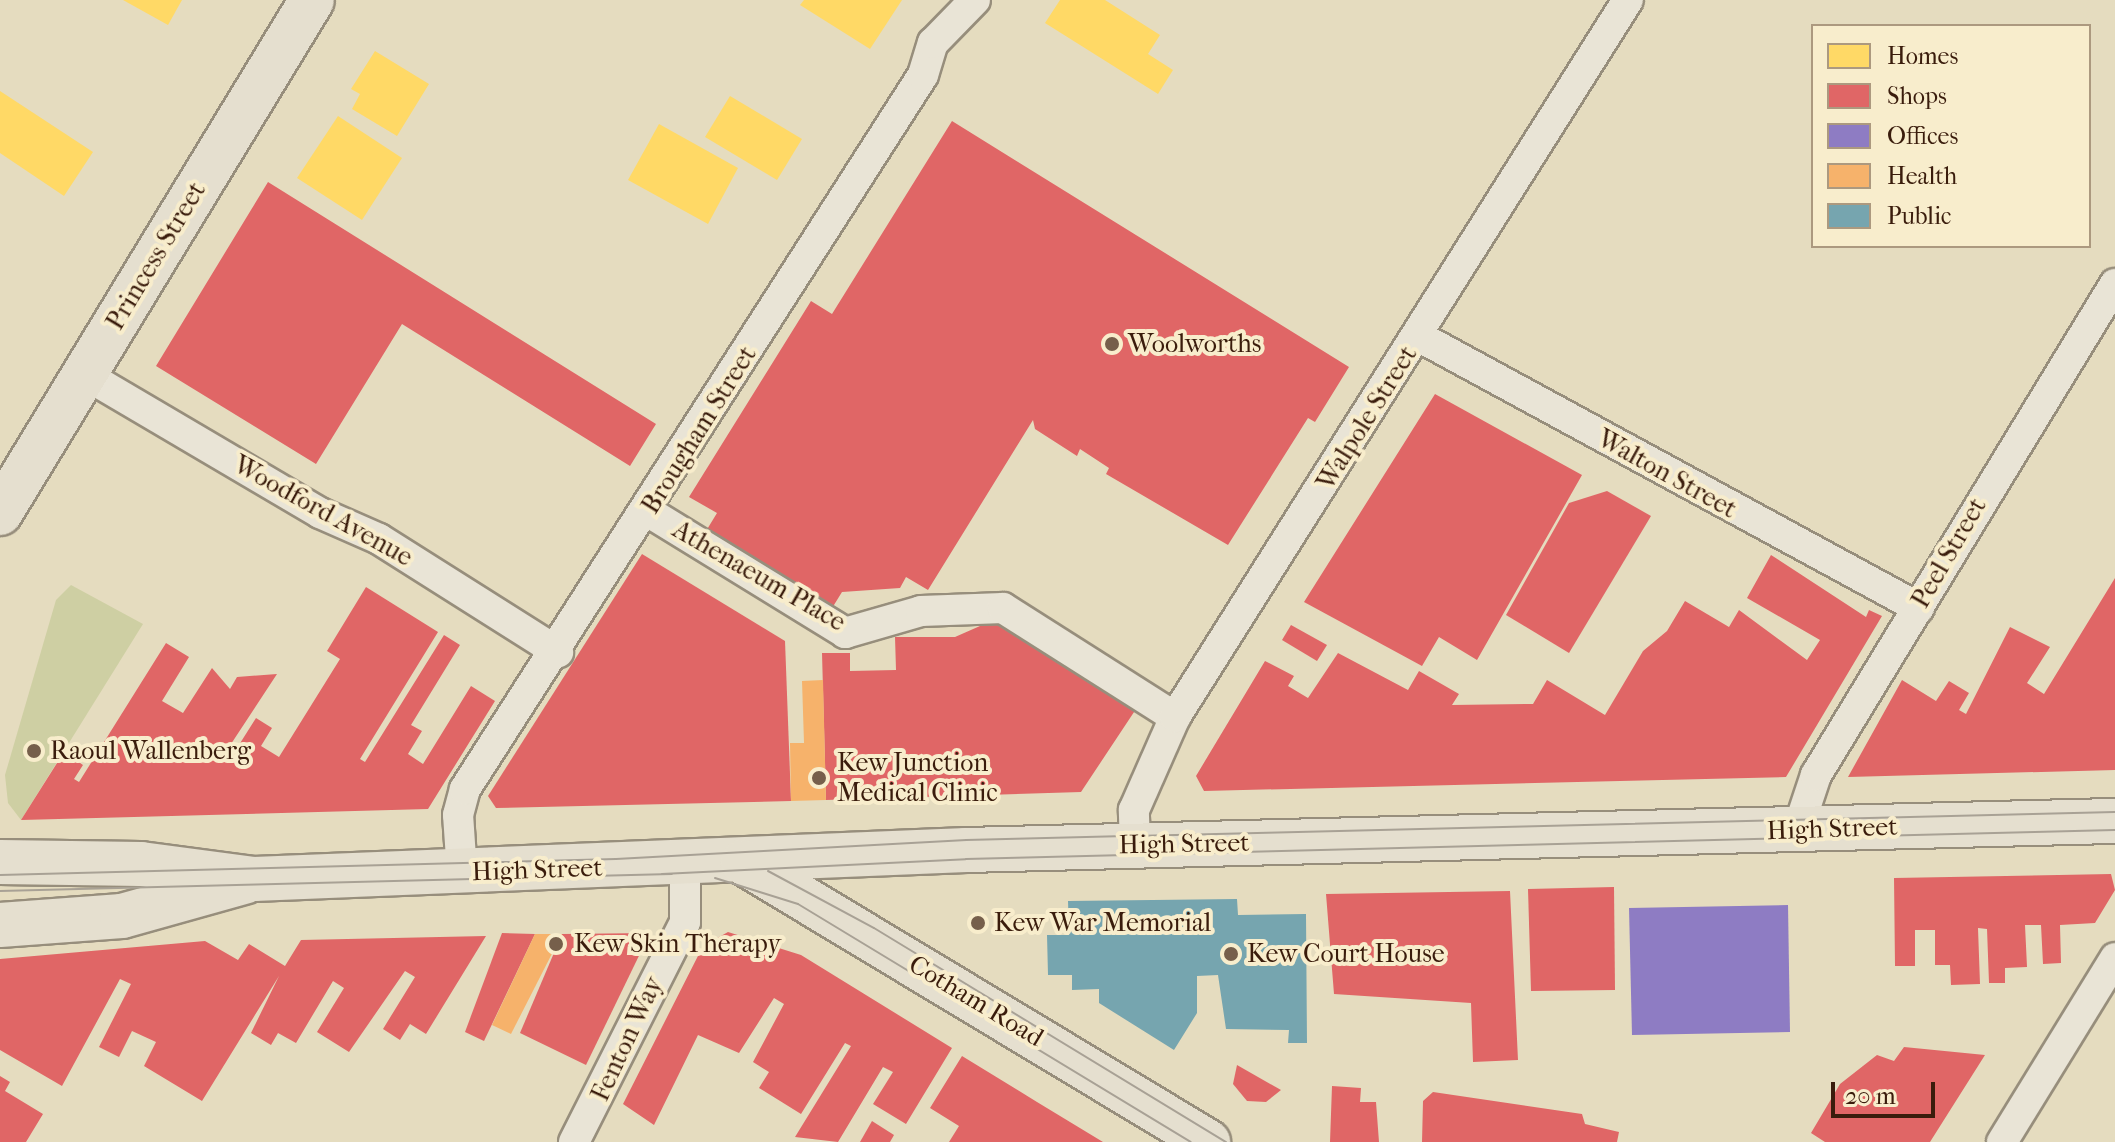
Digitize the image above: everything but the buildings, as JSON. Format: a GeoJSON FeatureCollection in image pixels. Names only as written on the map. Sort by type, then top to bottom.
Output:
{"type":"FeatureCollection","features":[{"type":"Feature","properties":{"kind":"main road","name":"Princess Street"},"geometry":{"type":"LineString","coordinates":[[0,513],[312,0]]}},
{"type":"Feature","properties":{"kind":"main road","name":"High Street"},"geometry":{"type":"LineString","coordinates":[[0,862],[141,864],[254,879],[1135,845],[2115,821]]}},
{"type":"Feature","properties":{"kind":"main road","name":"Cotham Road"},"geometry":{"type":"LineString","coordinates":[[743,862],[1183,1136]]}},
{"type":"Feature","properties":{"kind":"main road","name":"High Street"},"geometry":{"type":"LineString","coordinates":[[0,925],[122,916],[254,879]]}},
{"type":"Feature","properties":{"kind":"street","name":"Brougham Street"},"geometry":{"type":"LineString","coordinates":[[462,873],[460,799],[558,652],[923,75],[933,43],[975,0]]}},
{"type":"Feature","properties":{"kind":"street","name":"Walpole Street"},"geometry":{"type":"LineString","coordinates":[[1135,845],[1134,810],[1175,717],[1628,0]]}},
{"type":"Feature","properties":{"kind":"street","name":"Peel Street"},"geometry":{"type":"LineString","coordinates":[[1798,829],[1816,775],[2115,284]]}},
{"type":"Feature","properties":{"kind":"street","name":"Walton Street"},"geometry":{"type":"LineString","coordinates":[[1418,336],[1919,608]]}},
{"type":"Feature","properties":{"kind":"street","name":"Woodford Avenue"},"geometry":{"type":"LineString","coordinates":[[84,374],[320,513],[379,539],[558,652]]}},
{"type":"Feature","properties":{"kind":"street","name":"Athenaeum Place"},"geometry":{"type":"LineString","coordinates":[[647,511],[845,633],[921,611],[1003,608],[1175,717]]}},
{"type":"Feature","properties":{"kind":"street","name":"Fenton Way"},"geometry":{"type":"LineString","coordinates":[[579,1131],[685,922],[685,864]]}},
{"type":"Feature","properties":{"kind":"street"},"geometry":{"type":"LineString","coordinates":[[2002,1142],[2115,958]]}},
{"type":"Feature","properties":{"kind":"green space"},"geometry":{"type":"Polygon","coordinates":[[[71,585],[143,624],[21,820],[8,803],[5,775],[56,600],[71,585]]]}},
{"type":"Feature","properties":{"kind":"tram line"},"geometry":{"type":"LineString","coordinates":[[0,875],[616,859],[966,840],[2115,812]]}},
{"type":"Feature","properties":{"kind":"tram line"},"geometry":{"type":"LineString","coordinates":[[662,874],[966,859],[2115,830]]}},
{"type":"Feature","properties":{"kind":"tram line"},"geometry":{"type":"LineString","coordinates":[[768,871],[874,928],[1226,1142]]}},
{"type":"Feature","properties":{"kind":"tram line"},"geometry":{"type":"LineString","coordinates":[[0,891],[672,874]]}},
{"type":"Feature","properties":{"kind":"tram line"},"geometry":{"type":"LineString","coordinates":[[715,878],[798,904],[1191,1142]]}},
{"type":"Feature","properties":{"kind":"place","name":"Woolworths"},"geometry":{"type":"Point","coordinates":[1112,344]}},
{"type":"Feature","properties":{"kind":"place","name":"Raoul Wallenberg"},"geometry":{"type":"Point","coordinates":[34,751]}},
{"type":"Feature","properties":{"kind":"place","name":"Kew Junction Medical Clinic"},"geometry":{"type":"Point","coordinates":[819,778]}},
{"type":"Feature","properties":{"kind":"place","name":"Kew War Memorial"},"geometry":{"type":"Point","coordinates":[978,923]}},
{"type":"Feature","properties":{"kind":"place","name":"Kew Skin Therapy"},"geometry":{"type":"Point","coordinates":[556,944]}},
{"type":"Feature","properties":{"kind":"place","name":"Kew Court House"},"geometry":{"type":"Point","coordinates":[1231,954]}}]}
